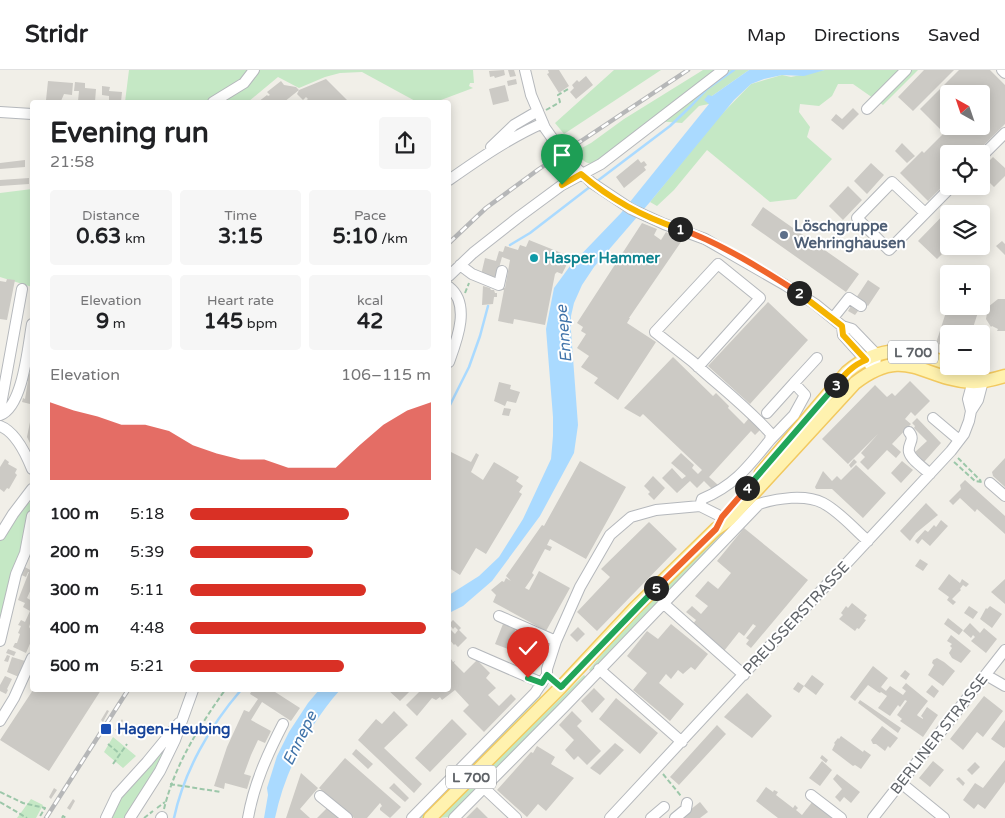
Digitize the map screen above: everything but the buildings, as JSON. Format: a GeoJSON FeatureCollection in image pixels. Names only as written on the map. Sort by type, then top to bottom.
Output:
{"type":"FeatureCollection","features":[{"type":"Feature","properties":{"kind":"main road","name":"L 700"},"geometry":{"type":"LineString","coordinates":[[716,529],[722,517],[847,372],[857,363],[888,352],[918,353],[940,361]]}},
{"type":"Feature","properties":{"kind":"main road","name":"L 700"},"geometry":{"type":"LineString","coordinates":[[430,818],[561,687],[634,609],[716,529],[730,519],[855,383],[874,370],[896,364],[908,365],[953,379],[976,380],[1005,376]]}},
{"type":"Feature","properties":{"kind":"main road","name":"L 700"},"geometry":{"type":"LineString","coordinates":[[969,375],[976,380]]}},
{"type":"Feature","properties":{"kind":"street"},"geometry":{"type":"LineString","coordinates":[[216,100],[244,83],[254,70]]}},
{"type":"Feature","properties":{"kind":"street"},"geometry":{"type":"LineString","coordinates":[[525,70],[543,123],[563,154],[584,177],[611,197],[650,217],[705,239],[785,284],[842,326],[852,329],[871,357],[874,370]]}},
{"type":"Feature","properties":{"kind":"street"},"geometry":{"type":"LineString","coordinates":[[451,274],[473,253],[520,216],[562,185],[584,177],[588,172],[601,164],[722,70]]}},
{"type":"Feature","properties":{"kind":"street"},"geometry":{"type":"LineString","coordinates":[[867,109],[906,70]]}},
{"type":"Feature","properties":{"kind":"street"},"geometry":{"type":"LineString","coordinates":[[1002,70],[1005,74]]}},
{"type":"Feature","properties":{"kind":"street"},"geometry":{"type":"LineString","coordinates":[[0,112],[30,114]]}},
{"type":"Feature","properties":{"kind":"street"},"geometry":{"type":"LineString","coordinates":[[473,162],[514,125],[538,112]]}},
{"type":"Feature","properties":{"kind":"street"},"geometry":{"type":"LineString","coordinates":[[451,178],[473,162],[520,133],[543,123]]}},
{"type":"Feature","properties":{"kind":"street"},"geometry":{"type":"LineString","coordinates":[[990,148],[1005,133]]}},
{"type":"Feature","properties":{"kind":"street"},"geometry":{"type":"LineString","coordinates":[[925,214],[892,182],[857,218],[889,250],[925,214],[943,195]]}},
{"type":"Feature","properties":{"kind":"street"},"geometry":{"type":"LineString","coordinates":[[698,367],[760,298],[718,264],[655,332],[760,422],[771,434],[770,440]]}},
{"type":"Feature","properties":{"kind":"street"},"geometry":{"type":"LineString","coordinates":[[460,265],[472,274],[499,285],[502,270]]}},
{"type":"Feature","properties":{"kind":"street"},"geometry":{"type":"LineString","coordinates":[[0,410],[22,288]]}},
{"type":"Feature","properties":{"kind":"street"},"geometry":{"type":"LineString","coordinates":[[451,289],[460,302],[461,315],[451,356]]}},
{"type":"Feature","properties":{"kind":"street"},"geometry":{"type":"LineString","coordinates":[[833,318],[849,298],[861,306]]}},
{"type":"Feature","properties":{"kind":"street"},"geometry":{"type":"LineString","coordinates":[[0,414],[6,413],[12,405],[20,387],[30,334]]}},
{"type":"Feature","properties":{"kind":"street"},"geometry":{"type":"LineString","coordinates":[[766,412],[818,358]]}},
{"type":"Feature","properties":{"kind":"street","name":"PREUSSERSTRASSE"},"geometry":{"type":"LineString","coordinates":[[614,817],[657,768],[949,453],[959,440],[969,421],[971,411],[978,400],[976,380]]}},
{"type":"Feature","properties":{"kind":"street"},"geometry":{"type":"LineString","coordinates":[[700,506],[702,499],[714,494],[741,476],[770,440],[794,415],[805,395],[794,383]]}},
{"type":"Feature","properties":{"kind":"street"},"geometry":{"type":"LineString","coordinates":[[933,418],[959,440]]}},
{"type":"Feature","properties":{"kind":"street"},"geometry":{"type":"LineString","coordinates":[[0,426],[7,429],[14,437],[30,464]]}},
{"type":"Feature","properties":{"kind":"street"},"geometry":{"type":"LineString","coordinates":[[909,432],[912,435],[908,449],[910,454],[930,474]]}},
{"type":"Feature","properties":{"kind":"street"},"geometry":{"type":"LineString","coordinates":[[990,483],[1005,496]]}},
{"type":"Feature","properties":{"kind":"street"},"geometry":{"type":"LineString","coordinates":[[0,535],[30,492]]}},
{"type":"Feature","properties":{"kind":"street"},"geometry":{"type":"LineString","coordinates":[[454,818],[759,504],[793,499],[812,499],[822,503],[868,541]]}},
{"type":"Feature","properties":{"kind":"street"},"geometry":{"type":"LineString","coordinates":[[412,818],[535,693],[544,679],[556,641],[580,587],[610,535],[631,517],[656,510],[700,506],[722,517]]}},
{"type":"Feature","properties":{"kind":"street"},"geometry":{"type":"LineString","coordinates":[[0,641],[16,574],[30,541]]}},
{"type":"Feature","properties":{"kind":"street"},"geometry":{"type":"LineString","coordinates":[[663,603],[744,675]]}},
{"type":"Feature","properties":{"kind":"street"},"geometry":{"type":"LineString","coordinates":[[498,616],[556,641]]}},
{"type":"Feature","properties":{"kind":"street","name":"BERLINER STRASSE"},"geometry":{"type":"LineString","coordinates":[[873,818],[1005,650]]}},
{"type":"Feature","properties":{"kind":"street"},"geometry":{"type":"LineString","coordinates":[[473,654],[544,679],[561,687]]}},
{"type":"Feature","properties":{"kind":"street"},"geometry":{"type":"LineString","coordinates":[[0,720],[14,698],[30,662]]}},
{"type":"Feature","properties":{"kind":"street"},"geometry":{"type":"LineString","coordinates":[[599,669],[682,742]]}},
{"type":"Feature","properties":{"kind":"street"},"geometry":{"type":"LineString","coordinates":[[986,675],[1005,686]]}},
{"type":"Feature","properties":{"kind":"street"},"geometry":{"type":"LineString","coordinates":[[130,818],[160,770],[175,740],[190,692]]}},
{"type":"Feature","properties":{"kind":"street"},"geometry":{"type":"LineString","coordinates":[[106,818],[117,795],[183,718]]}},
{"type":"Feature","properties":{"kind":"street"},"geometry":{"type":"LineString","coordinates":[[248,818],[252,795],[265,759],[283,724]]}},
{"type":"Feature","properties":{"kind":"street"},"geometry":{"type":"LineString","coordinates":[[901,783],[944,818]]}},
{"type":"Feature","properties":{"kind":"street"},"geometry":{"type":"LineString","coordinates":[[483,787],[516,818]]}},
{"type":"Feature","properties":{"kind":"street"},"geometry":{"type":"LineString","coordinates":[[811,795],[841,818]]}},
{"type":"Feature","properties":{"kind":"street"},"geometry":{"type":"LineString","coordinates":[[320,796],[347,818]]}},
{"type":"Feature","properties":{"kind":"street"},"geometry":{"type":"LineString","coordinates":[[675,818],[686,809],[687,803]]}},
{"type":"Feature","properties":{"kind":"street"},"geometry":{"type":"LineString","coordinates":[[651,818],[664,807]]}},
{"type":"Feature","properties":{"kind":"path"},"geometry":{"type":"LineString","coordinates":[[549,109],[560,102],[558,95],[568,89]]}},
{"type":"Feature","properties":{"kind":"path"},"geometry":{"type":"LineString","coordinates":[[949,453],[982,482],[975,481],[949,453]]}},
{"type":"Feature","properties":{"kind":"path"},"geometry":{"type":"LineString","coordinates":[[165,802],[177,767],[202,723],[224,692]]}},
{"type":"Feature","properties":{"kind":"path"},"geometry":{"type":"LineString","coordinates":[[108,744],[120,754]]}},
{"type":"Feature","properties":{"kind":"path"},"geometry":{"type":"LineString","coordinates":[[113,764],[127,744]]}},
{"type":"Feature","properties":{"kind":"path"},"geometry":{"type":"LineString","coordinates":[[657,768],[687,803]]}},
{"type":"Feature","properties":{"kind":"path"},"geometry":{"type":"LineString","coordinates":[[170,784],[222,792]]}},
{"type":"Feature","properties":{"kind":"path"},"geometry":{"type":"LineString","coordinates":[[0,792],[23,803],[47,809],[40,818]]}},
{"type":"Feature","properties":{"kind":"path"},"geometry":{"type":"LineString","coordinates":[[0,802],[27,818]]}},
{"type":"Feature","properties":{"kind":"path"},"geometry":{"type":"LineString","coordinates":[[60,814],[66,818]]}},
{"type":"Feature","properties":{"kind":"green space"},"geometry":{"type":"Polygon","coordinates":[[[129,70],[251,70],[230,89],[210,100],[125,100],[129,70]]]}},
{"type":"Feature","properties":{"kind":"green space"},"geometry":{"type":"Polygon","coordinates":[[[259,70],[473,70],[474,83],[470,83],[469,86],[473,88],[441,100],[413,100],[362,72],[340,73],[299,88],[278,77],[250,100],[223,100],[245,86],[259,70]]]}},
{"type":"Feature","properties":{"kind":"green space"},"geometry":{"type":"Polygon","coordinates":[[[614,70],[661,70],[564,134],[555,123],[614,70]]]}},
{"type":"Feature","properties":{"kind":"green space"},"geometry":{"type":"Polygon","coordinates":[[[703,70],[749,70],[712,96],[709,104],[699,106],[682,123],[656,121],[596,163],[586,162],[576,151],[591,143],[624,119],[703,70]]]}},
{"type":"Feature","properties":{"kind":"green space"},"geometry":{"type":"Polygon","coordinates":[[[825,70],[918,70],[883,105],[853,84],[838,84],[832,96],[819,106],[800,104],[799,112],[810,127],[807,137],[832,159],[796,199],[770,202],[707,150],[674,190],[657,206],[650,202],[717,119],[751,84],[782,75],[791,77],[825,70]]]}},
{"type":"Feature","properties":{"kind":"green space"},"geometry":{"type":"Polygon","coordinates":[[[30,189],[30,286],[0,277],[0,193],[30,189]]]}},
{"type":"Feature","properties":{"kind":"green space"},"geometry":{"type":"Polygon","coordinates":[[[28,501],[30,503],[30,516],[22,550],[12,572],[0,619],[0,541],[28,501]]]}},
{"type":"Feature","properties":{"kind":"green space"},"geometry":{"type":"Polygon","coordinates":[[[741,514],[740,518],[592,672],[589,670],[630,620],[741,514]]]}},
{"type":"Feature","properties":{"kind":"green space"},"geometry":{"type":"Polygon","coordinates":[[[584,675],[587,678],[449,817],[438,818],[548,711],[584,675]]]}},
{"type":"Feature","properties":{"kind":"green space"},"geometry":{"type":"Polygon","coordinates":[[[540,693],[541,696],[424,818],[417,818],[540,693]]]}},
{"type":"Feature","properties":{"kind":"green space"},"geometry":{"type":"Polygon","coordinates":[[[113,737],[136,756],[123,768],[104,752],[113,737]]]}},
{"type":"Feature","properties":{"kind":"green space"},"geometry":{"type":"Polygon","coordinates":[[[172,737],[130,818],[106,818],[117,795],[172,737]]]}},
{"type":"Feature","properties":{"kind":"green space"},"geometry":{"type":"Polygon","coordinates":[[[31,799],[43,805],[36,818],[17,818],[31,799]]]}},
{"type":"Feature","properties":{"kind":"water","name":"Ennepe"},"geometry":{"type":"Polygon","coordinates":[[[749,70],[825,70],[804,76],[782,75],[751,84],[734,100],[594,267],[582,285],[574,303],[571,316],[578,425],[574,453],[540,516],[492,581],[463,606],[451,612],[451,594],[479,576],[499,557],[523,519],[551,459],[553,417],[546,329],[554,288],[570,266],[621,213],[709,104],[704,100],[708,95],[712,96],[749,70]]]}},
{"type":"Feature","properties":{"kind":"water","name":"Ennepe"},"geometry":{"type":"Polygon","coordinates":[[[317,692],[338,692],[328,704],[299,750],[279,800],[275,818],[264,818],[268,795],[267,788],[277,756],[289,732],[317,692]]]}},
{"type":"Feature","properties":{"kind":"waterway"},"geometry":{"type":"LineString","coordinates":[[596,182],[670,126],[707,89],[734,70]]}},
{"type":"Feature","properties":{"kind":"waterway"},"geometry":{"type":"LineString","coordinates":[[510,245],[530,233],[591,186]]}},
{"type":"Feature","properties":{"kind":"waterway"},"geometry":{"type":"LineString","coordinates":[[451,403],[469,367],[488,306]]}},
{"type":"Feature","properties":{"kind":"waterway"},"geometry":{"type":"LineString","coordinates":[[174,818],[178,800],[191,766],[209,734],[239,692]]}},
{"type":"Feature","properties":{"kind":"railway"},"geometry":{"type":"LineString","coordinates":[[451,241],[486,208],[539,169],[688,70]]}},
{"type":"Feature","properties":{"kind":"railway"},"geometry":{"type":"LineString","coordinates":[[46,818],[127,692]]}},
{"type":"Feature","properties":{"kind":"place","name":"Löschgruppe Wehringhausen"},"geometry":{"type":"Point","coordinates":[784,235]}},
{"type":"Feature","properties":{"kind":"place","name":"Hasper Hammer"},"geometry":{"type":"Point","coordinates":[534,258]}},
{"type":"Feature","properties":{"kind":"place","name":"Hagen-Heubing"},"geometry":{"type":"Point","coordinates":[106,729]}},
{"type":"Feature","properties":{"kind":"route"},"geometry":{"type":"LineString","coordinates":[[528,678],[542,683],[547,675],[561,687],[634,609],[716,529],[722,517],[847,372],[857,363],[866,360],[843,335],[842,326],[785,284],[705,239],[664,224],[631,208],[611,197],[581,174],[562,185]]}}]}
